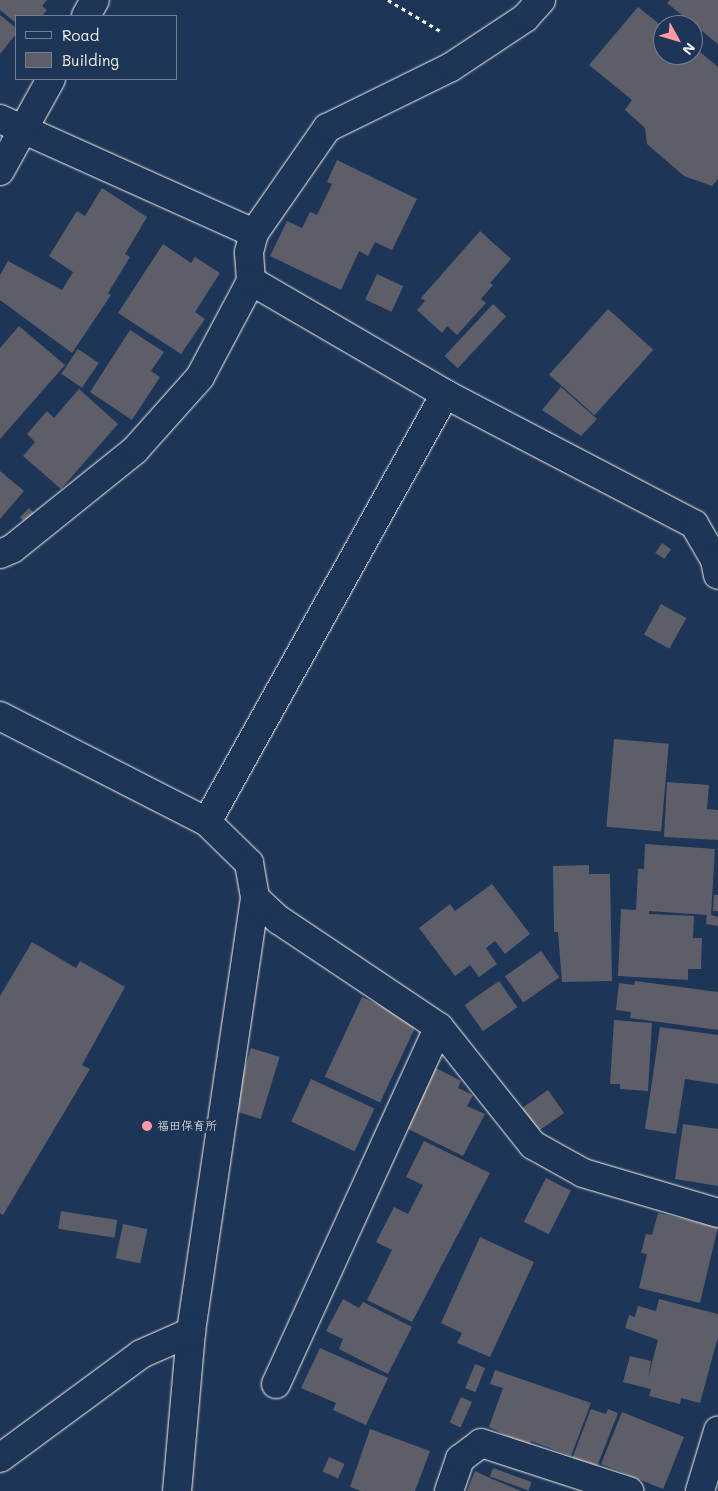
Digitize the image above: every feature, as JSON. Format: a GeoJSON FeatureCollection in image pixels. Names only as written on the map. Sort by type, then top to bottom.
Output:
{"type":"FeatureCollection","features":[{"type":"Feature","properties":{"kind":"street"},"geometry":{"type":"LineString","coordinates":[[87,15],[95,0]]}},
{"type":"Feature","properties":{"kind":"street"},"geometry":{"type":"LineString","coordinates":[[0,554],[12,549],[135,450],[200,377],[251,281],[249,252],[254,233],[327,128],[475,52],[525,18],[541,0]]}},
{"type":"Feature","properties":{"kind":"street"},"geometry":{"type":"LineString","coordinates":[[0,171],[12,124],[50,80]]}},
{"type":"Feature","properties":{"kind":"street"},"geometry":{"type":"LineString","coordinates":[[12,124],[254,233]]}},
{"type":"Feature","properties":{"kind":"street"},"geometry":{"type":"LineString","coordinates":[[251,281],[445,394],[694,524],[715,560],[718,575]]}},
{"type":"Feature","properties":{"kind":"street"},"geometry":{"type":"LineString","coordinates":[[207,822],[445,394]]}},
{"type":"Feature","properties":{"kind":"street"},"geometry":{"type":"LineString","coordinates":[[0,716],[207,822],[249,863],[255,898],[192,1332],[177,1491]]}},
{"type":"Feature","properties":{"kind":"street"},"geometry":{"type":"LineString","coordinates":[[255,898],[279,920],[439,1027],[533,1145],[583,1173],[718,1213]]}},
{"type":"Feature","properties":{"kind":"street"},"geometry":{"type":"LineString","coordinates":[[276,1384],[439,1027]]}},
{"type":"Feature","properties":{"kind":"street"},"geometry":{"type":"LineString","coordinates":[[0,1458],[141,1354],[192,1332]]}},
{"type":"Feature","properties":{"kind":"street"},"geometry":{"type":"LineString","coordinates":[[700,1491],[718,1430]]}},
{"type":"Feature","properties":{"kind":"street"},"geometry":{"type":"LineString","coordinates":[[448,1491],[460,1459],[481,1443],[629,1491]]}},
{"type":"Feature","properties":{"kind":"path"},"geometry":{"type":"LineString","coordinates":[[388,0],[475,52]]}},
{"type":"Feature","properties":{"kind":"building"},"geometry":{"type":"Polygon","coordinates":[[[0,0],[47,0],[42,6],[47,10],[43,15],[15,15],[15,22],[0,10],[0,0]]]}},
{"type":"Feature","properties":{"kind":"building"},"geometry":{"type":"Polygon","coordinates":[[[670,0],[718,0],[718,44],[703,32],[703,15],[682,15],[667,3],[670,0]]]}},
{"type":"Feature","properties":{"kind":"building"},"geometry":{"type":"Polygon","coordinates":[[[638,7],[653,19],[653,65],[703,65],[703,54],[718,67],[718,179],[712,186],[684,176],[647,144],[645,128],[625,110],[632,100],[589,65],[638,7]]]}},
{"type":"Feature","properties":{"kind":"building"},"geometry":{"type":"Polygon","coordinates":[[[0,15],[15,27],[15,35],[0,54],[0,15]]]}},
{"type":"Feature","properties":{"kind":"building"},"geometry":{"type":"Polygon","coordinates":[[[337,160],[417,199],[392,250],[375,242],[368,256],[359,251],[341,290],[270,256],[287,221],[302,228],[310,212],[317,215],[332,184],[327,182],[337,160]]]}},
{"type":"Feature","properties":{"kind":"building"},"geometry":{"type":"Polygon","coordinates":[[[102,188],[147,217],[125,254],[130,257],[108,293],[111,295],[72,353],[0,300],[0,275],[8,261],[62,290],[73,272],[49,256],[77,211],[85,216],[102,188]]]}},
{"type":"Feature","properties":{"kind":"building"},"geometry":{"type":"Polygon","coordinates":[[[480,231],[511,259],[490,283],[493,285],[481,299],[486,303],[457,335],[447,326],[442,333],[417,310],[425,301],[421,298],[480,231]]]}},
{"type":"Feature","properties":{"kind":"building"},"geometry":{"type":"Polygon","coordinates":[[[163,244],[191,263],[195,257],[220,273],[195,312],[205,319],[181,354],[118,313],[163,244]]]}},
{"type":"Feature","properties":{"kind":"building"},"geometry":{"type":"Polygon","coordinates":[[[377,274],[403,286],[391,312],[365,299],[377,274]]]}},
{"type":"Feature","properties":{"kind":"building"},"geometry":{"type":"Polygon","coordinates":[[[493,304],[506,316],[458,368],[445,356],[493,304]]]}},
{"type":"Feature","properties":{"kind":"building"},"geometry":{"type":"Polygon","coordinates":[[[608,309],[653,350],[594,415],[549,374],[608,309]]]}},
{"type":"Feature","properties":{"kind":"building"},"geometry":{"type":"Polygon","coordinates":[[[19,326],[65,365],[0,439],[0,348],[19,326]]]}},
{"type":"Feature","properties":{"kind":"building"},"geometry":{"type":"Polygon","coordinates":[[[130,330],[164,352],[151,371],[160,377],[132,420],[90,392],[130,330]]]}},
{"type":"Feature","properties":{"kind":"building"},"geometry":{"type":"Polygon","coordinates":[[[78,349],[99,363],[82,388],[61,374],[78,349]]]}},
{"type":"Feature","properties":{"kind":"building"},"geometry":{"type":"Polygon","coordinates":[[[561,387],[597,419],[581,436],[542,410],[561,387]]]}},
{"type":"Feature","properties":{"kind":"building"},"geometry":{"type":"Polygon","coordinates":[[[79,389],[118,424],[61,489],[23,456],[35,442],[27,434],[47,411],[54,418],[79,389]]]}},
{"type":"Feature","properties":{"kind":"building"},"geometry":{"type":"Polygon","coordinates":[[[0,471],[24,491],[0,519],[0,471]]]}},
{"type":"Feature","properties":{"kind":"building"},"geometry":{"type":"Polygon","coordinates":[[[29,508],[36,515],[27,524],[20,517],[29,508]]]}},
{"type":"Feature","properties":{"kind":"building"},"geometry":{"type":"Polygon","coordinates":[[[662,543],[671,549],[664,559],[655,553],[662,543]]]}},
{"type":"Feature","properties":{"kind":"building"},"geometry":{"type":"Polygon","coordinates":[[[661,604],[686,618],[669,649],[644,635],[661,604]]]}},
{"type":"Feature","properties":{"kind":"building"},"geometry":{"type":"Polygon","coordinates":[[[614,739],[669,744],[661,831],[606,827],[614,739]]]}},
{"type":"Feature","properties":{"kind":"building"},"geometry":{"type":"Polygon","coordinates":[[[667,782],[709,785],[707,809],[718,810],[718,840],[664,837],[667,782]]]}},
{"type":"Feature","properties":{"kind":"building"},"geometry":{"type":"Polygon","coordinates":[[[645,844],[715,849],[711,915],[718,917],[718,926],[706,924],[707,915],[649,911],[649,914],[694,916],[693,938],[702,938],[701,969],[688,969],[688,980],[618,976],[621,909],[636,910],[638,869],[644,869],[645,844]]]}},
{"type":"Feature","properties":{"kind":"building"},"geometry":{"type":"Polygon","coordinates":[[[589,865],[589,874],[610,874],[612,981],[562,982],[558,932],[554,932],[553,866],[589,865]]]}},
{"type":"Feature","properties":{"kind":"building"},"geometry":{"type":"Polygon","coordinates":[[[492,884],[530,934],[505,954],[495,941],[486,948],[497,964],[479,977],[470,965],[455,976],[419,928],[450,904],[455,911],[492,884]]]}},
{"type":"Feature","properties":{"kind":"building"},"geometry":{"type":"Polygon","coordinates":[[[714,895],[718,895],[718,911],[713,911],[714,895]]]}},
{"type":"Feature","properties":{"kind":"building"},"geometry":{"type":"Polygon","coordinates":[[[32,942],[76,968],[80,961],[125,987],[82,1065],[90,1069],[3,1215],[0,1213],[0,996],[32,942]]]}},
{"type":"Feature","properties":{"kind":"building"},"geometry":{"type":"Polygon","coordinates":[[[541,951],[559,977],[523,1002],[505,976],[541,951]]]}},
{"type":"Feature","properties":{"kind":"building"},"geometry":{"type":"Polygon","coordinates":[[[499,981],[517,1007],[483,1031],[465,1005],[499,981]]]}},
{"type":"Feature","properties":{"kind":"building"},"geometry":{"type":"Polygon","coordinates":[[[635,981],[718,992],[718,1030],[630,1018],[631,1012],[616,1010],[619,983],[634,985],[635,981]]]}},
{"type":"Feature","properties":{"kind":"building"},"geometry":{"type":"Polygon","coordinates":[[[362,997],[417,1023],[380,1103],[325,1077],[362,997]]]}},
{"type":"Feature","properties":{"kind":"building"},"geometry":{"type":"Polygon","coordinates":[[[614,1020],[652,1023],[648,1091],[620,1089],[620,1084],[610,1084],[614,1020]]]}},
{"type":"Feature","properties":{"kind":"building"},"geometry":{"type":"Polygon","coordinates":[[[660,1027],[718,1035],[718,1084],[685,1079],[676,1134],[645,1129],[660,1027]]]}},
{"type":"Feature","properties":{"kind":"building"},"geometry":{"type":"Polygon","coordinates":[[[251,1048],[280,1057],[261,1119],[232,1110],[251,1048]]]}},
{"type":"Feature","properties":{"kind":"building"},"geometry":{"type":"Polygon","coordinates":[[[434,1067],[461,1081],[458,1088],[473,1095],[467,1106],[485,1114],[463,1156],[404,1127],[434,1067]]]}},
{"type":"Feature","properties":{"kind":"building"},"geometry":{"type":"Polygon","coordinates":[[[311,1079],[374,1109],[355,1151],[291,1122],[311,1079]]]}},
{"type":"Feature","properties":{"kind":"building"},"geometry":{"type":"Polygon","coordinates":[[[548,1090],[564,1113],[536,1132],[520,1110],[548,1090]]]}},
{"type":"Feature","properties":{"kind":"building"},"geometry":{"type":"Polygon","coordinates":[[[683,1124],[718,1129],[718,1186],[675,1179],[683,1124]]]}},
{"type":"Feature","properties":{"kind":"building"},"geometry":{"type":"Polygon","coordinates":[[[424,1141],[490,1173],[412,1322],[367,1300],[392,1250],[376,1242],[394,1207],[408,1214],[423,1185],[406,1177],[424,1141]]]}},
{"type":"Feature","properties":{"kind":"building"},"geometry":{"type":"Polygon","coordinates":[[[546,1178],[571,1191],[549,1234],[524,1222],[546,1178]]]}},
{"type":"Feature","properties":{"kind":"building"},"geometry":{"type":"Polygon","coordinates":[[[61,1211],[117,1220],[114,1238],[58,1229],[61,1211]]]}},
{"type":"Feature","properties":{"kind":"building"},"geometry":{"type":"Polygon","coordinates":[[[658,1213],[718,1227],[700,1303],[639,1288],[647,1254],[641,1253],[646,1234],[652,1235],[658,1213]]]}},
{"type":"Feature","properties":{"kind":"building"},"geometry":{"type":"Polygon","coordinates":[[[123,1224],[147,1229],[140,1263],[116,1258],[123,1224]]]}},
{"type":"Feature","properties":{"kind":"building"},"geometry":{"type":"Polygon","coordinates":[[[480,1237],[534,1262],[490,1357],[457,1343],[462,1333],[441,1323],[480,1237]]]}},
{"type":"Feature","properties":{"kind":"building"},"geometry":{"type":"Polygon","coordinates":[[[343,1299],[359,1308],[363,1302],[412,1327],[388,1374],[339,1349],[343,1339],[326,1331],[343,1299]]]}},
{"type":"Feature","properties":{"kind":"building"},"geometry":{"type":"Polygon","coordinates":[[[659,1299],[718,1314],[718,1337],[700,1403],[681,1398],[680,1404],[649,1396],[651,1389],[623,1382],[630,1356],[651,1361],[648,1378],[658,1340],[625,1328],[629,1315],[635,1317],[638,1306],[656,1311],[659,1299]]]}},
{"type":"Feature","properties":{"kind":"building"},"geometry":{"type":"Polygon","coordinates":[[[320,1348],[388,1378],[366,1425],[333,1410],[336,1403],[301,1388],[320,1348]]]}},
{"type":"Feature","properties":{"kind":"building"},"geometry":{"type":"Polygon","coordinates":[[[475,1364],[485,1368],[475,1392],[465,1388],[475,1364]]]}},
{"type":"Feature","properties":{"kind":"building"},"geometry":{"type":"Polygon","coordinates":[[[495,1370],[591,1403],[571,1456],[531,1441],[529,1447],[489,1427],[503,1388],[490,1384],[495,1370]]]}},
{"type":"Feature","properties":{"kind":"building"},"geometry":{"type":"Polygon","coordinates":[[[461,1397],[472,1402],[461,1427],[450,1423],[461,1397]]]}},
{"type":"Feature","properties":{"kind":"building"},"geometry":{"type":"Polygon","coordinates":[[[591,1409],[606,1414],[608,1409],[618,1413],[596,1469],[572,1459],[591,1409]]]}},
{"type":"Feature","properties":{"kind":"building"},"geometry":{"type":"Polygon","coordinates":[[[622,1412],[684,1437],[663,1489],[601,1464],[622,1412]]]}},
{"type":"Feature","properties":{"kind":"building"},"geometry":{"type":"Polygon","coordinates":[[[370,1429],[430,1451],[415,1491],[361,1491],[350,1487],[370,1429]]]}},
{"type":"Feature","properties":{"kind":"building"},"geometry":{"type":"Polygon","coordinates":[[[329,1457],[345,1464],[338,1479],[322,1472],[329,1457]]]}},
{"type":"Feature","properties":{"kind":"building"},"geometry":{"type":"Polygon","coordinates":[[[493,1468],[532,1482],[528,1490],[490,1476],[493,1468]]]}},
{"type":"Feature","properties":{"kind":"building"},"geometry":{"type":"Polygon","coordinates":[[[475,1471],[490,1478],[521,1491],[467,1491],[475,1471]]]}},
{"type":"Feature","properties":{"kind":"place","name":"福田保育所"},"geometry":{"type":"Point","coordinates":[147,1126]}}]}
